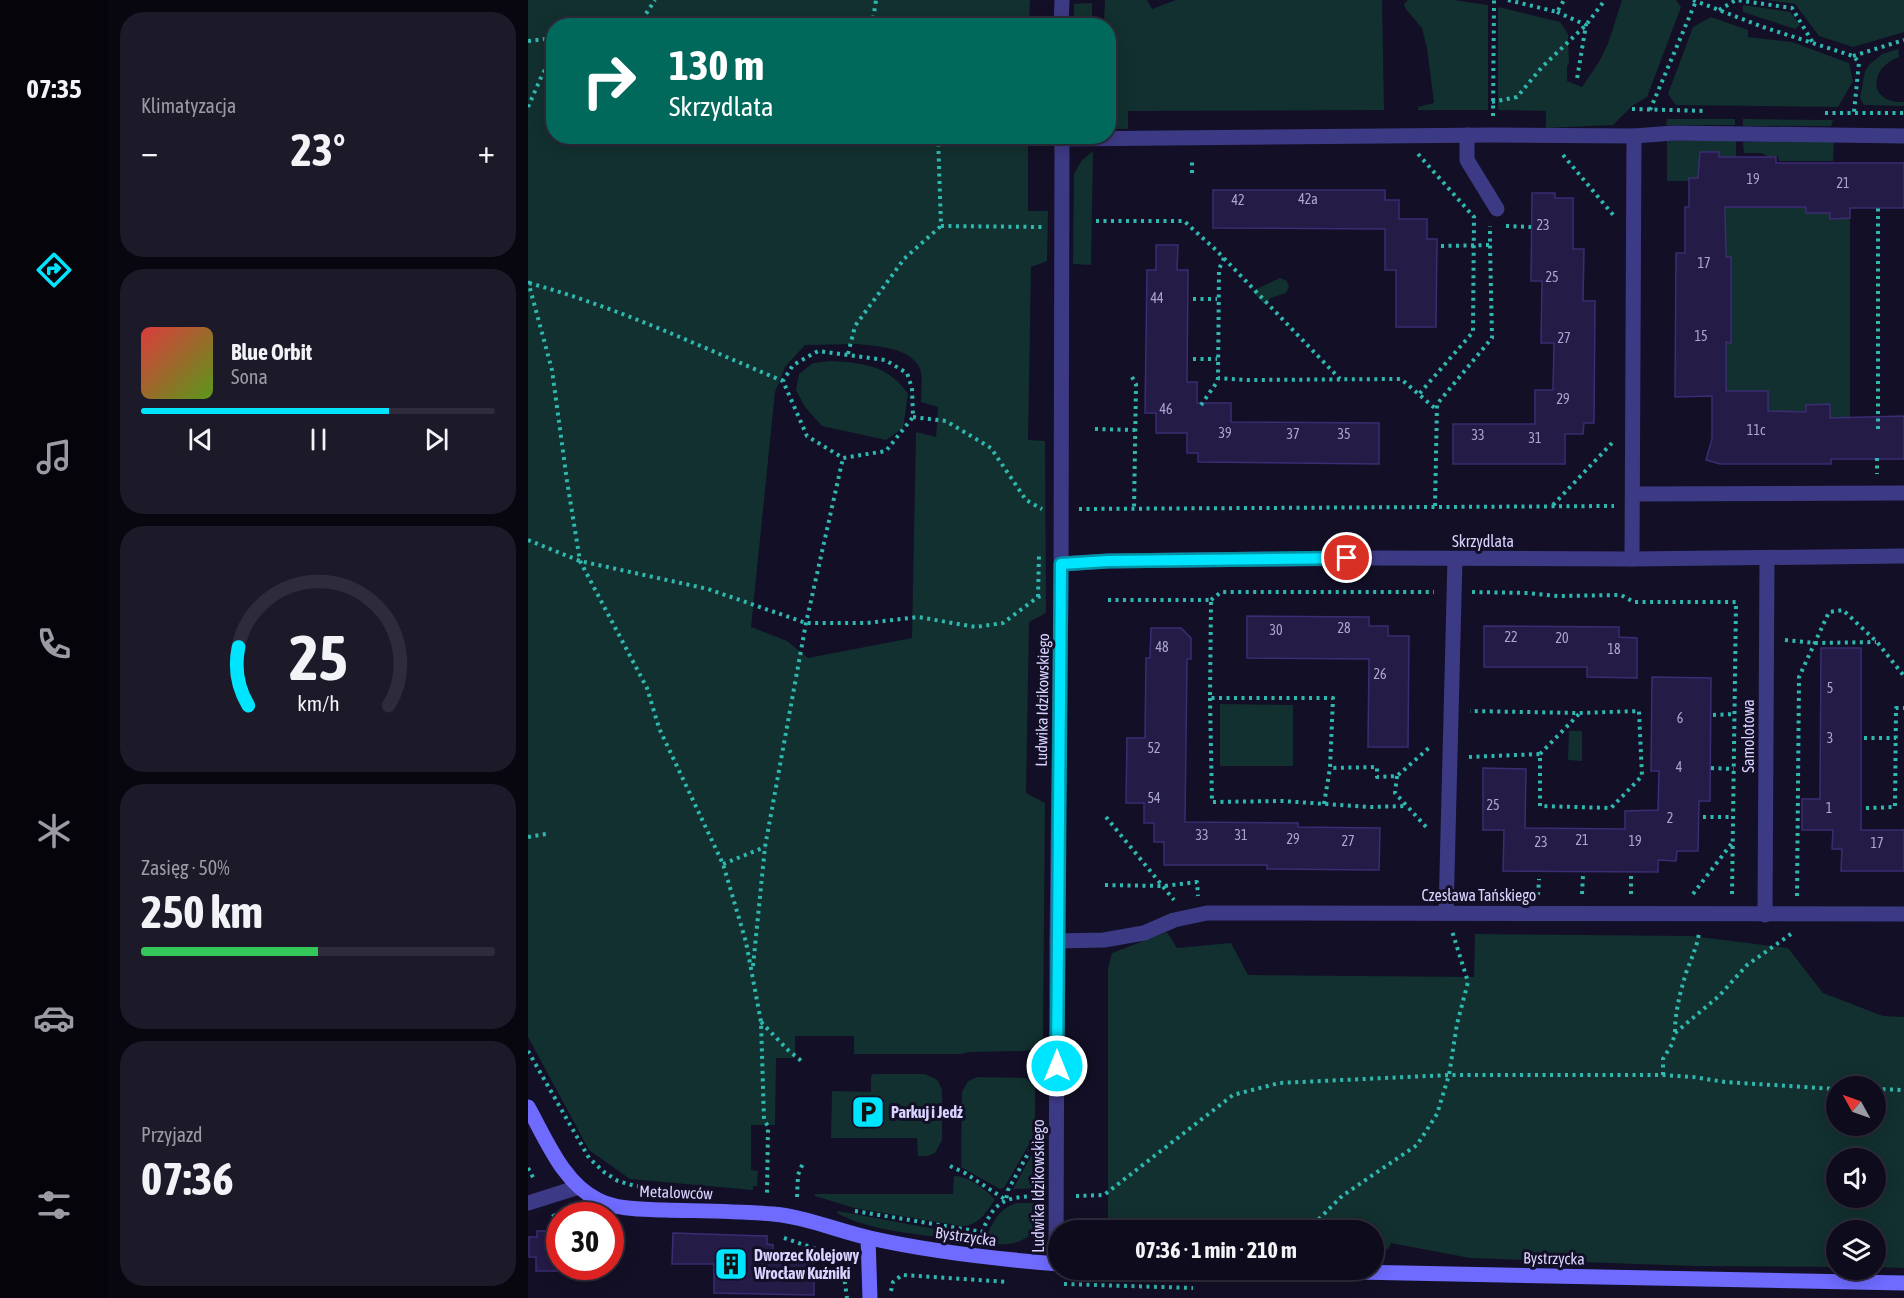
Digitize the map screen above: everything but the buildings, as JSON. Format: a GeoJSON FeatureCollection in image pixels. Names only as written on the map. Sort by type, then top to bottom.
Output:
{"type":"FeatureCollection","features":[{"type":"Feature","properties":{"kind":"street"},"geometry":{"type":"LineString","coordinates":[[1062,0],[1062,18]]}},
{"type":"Feature","properties":{"kind":"street"},"geometry":{"type":"LineString","coordinates":[[1116,138],[1634,136],[1674,133],[1904,136]]}},
{"type":"Feature","properties":{"kind":"street"},"geometry":{"type":"LineString","coordinates":[[1467,135],[1467,160],[1497,209]]}},
{"type":"Feature","properties":{"kind":"street"},"geometry":{"type":"LineString","coordinates":[[1632,559],[1634,136]]}},
{"type":"Feature","properties":{"kind":"street","name":"Ludwika Idzikowskiego"},"geometry":{"type":"LineString","coordinates":[[1057,1220],[1062,144]]}},
{"type":"Feature","properties":{"kind":"street"},"geometry":{"type":"LineString","coordinates":[[1633,500],[1904,493]]}},
{"type":"Feature","properties":{"kind":"street","name":"Skrzydlata"},"geometry":{"type":"LineString","coordinates":[[1061,564],[1108,561],[1904,556]]}},
{"type":"Feature","properties":{"kind":"street","name":"Samolotowa"},"geometry":{"type":"LineString","coordinates":[[1765,915],[1767,558]]}},
{"type":"Feature","properties":{"kind":"street"},"geometry":{"type":"LineString","coordinates":[[1446,913],[1455,559]]}},
{"type":"Feature","properties":{"kind":"street","name":"Czesława Tańskiego"},"geometry":{"type":"LineString","coordinates":[[1057,941],[1104,940],[1134,934],[1207,913],[1904,914]]}},
{"type":"Feature","properties":{"kind":"street","name":"Metalowców"},"geometry":{"type":"LineString","coordinates":[[528,1107],[566,1173],[598,1200],[623,1208],[775,1214],[799,1218],[868,1238]]}},
{"type":"Feature","properties":{"kind":"street"},"geometry":{"type":"LineString","coordinates":[[528,1203],[579,1186]]}},
{"type":"Feature","properties":{"kind":"street"},"geometry":{"type":"LineString","coordinates":[[868,1238],[870,1298]]}},
{"type":"Feature","properties":{"kind":"street","name":"Bystrzycka"},"geometry":{"type":"LineString","coordinates":[[868,1238],[979,1257],[1048,1263]]}},
{"type":"Feature","properties":{"kind":"street","name":"Bystrzycka"},"geometry":{"type":"LineString","coordinates":[[1384,1273],[1904,1283]]}},
{"type":"Feature","properties":{"kind":"path"},"geometry":{"type":"LineString","coordinates":[[643,18],[655,0]]}},
{"type":"Feature","properties":{"kind":"path"},"geometry":{"type":"LineString","coordinates":[[873,18],[876,0]]}},
{"type":"Feature","properties":{"kind":"path"},"geometry":{"type":"LineString","coordinates":[[1493,135],[1494,0]]}},
{"type":"Feature","properties":{"kind":"path"},"geometry":{"type":"LineString","coordinates":[[1508,0],[1557,12],[1586,25]]}},
{"type":"Feature","properties":{"kind":"path"},"geometry":{"type":"LineString","coordinates":[[1557,12],[1564,0]]}},
{"type":"Feature","properties":{"kind":"path"},"geometry":{"type":"LineString","coordinates":[[1492,102],[1517,97],[1542,67],[1586,25],[1605,0]]}},
{"type":"Feature","properties":{"kind":"path"},"geometry":{"type":"LineString","coordinates":[[1651,109],[1695,0],[1853,56],[1859,62],[1854,112]]}},
{"type":"Feature","properties":{"kind":"path"},"geometry":{"type":"LineString","coordinates":[[1719,10],[1736,0],[1792,8],[1814,43]]}},
{"type":"Feature","properties":{"kind":"path"},"geometry":{"type":"LineString","coordinates":[[1577,79],[1586,25]]}},
{"type":"Feature","properties":{"kind":"path"},"geometry":{"type":"LineString","coordinates":[[528,41],[546,39]]}},
{"type":"Feature","properties":{"kind":"path"},"geometry":{"type":"LineString","coordinates":[[1853,56],[1904,40]]}},
{"type":"Feature","properties":{"kind":"path"},"geometry":{"type":"LineString","coordinates":[[528,107],[546,69]]}},
{"type":"Feature","properties":{"kind":"path"},"geometry":{"type":"LineString","coordinates":[[1632,109],[1716,112]]}},
{"type":"Feature","properties":{"kind":"path"},"geometry":{"type":"LineString","coordinates":[[1815,113],[1904,113]]}},
{"type":"Feature","properties":{"kind":"path"},"geometry":{"type":"LineString","coordinates":[[938,144],[941,226]]}},
{"type":"Feature","properties":{"kind":"path"},"geometry":{"type":"LineString","coordinates":[[1415,150],[1474,216],[1473,332],[1419,394]]}},
{"type":"Feature","properties":{"kind":"path"},"geometry":{"type":"LineString","coordinates":[[1560,152],[1615,218]]}},
{"type":"Feature","properties":{"kind":"path"},"geometry":{"type":"LineString","coordinates":[[1192,153],[1192,173]]}},
{"type":"Feature","properties":{"kind":"path"},"geometry":{"type":"LineString","coordinates":[[1878,208],[1878,429]]}},
{"type":"Feature","properties":{"kind":"path"},"geometry":{"type":"LineString","coordinates":[[1096,221],[1184,221],[1224,258],[1341,379]]}},
{"type":"Feature","properties":{"kind":"path"},"geometry":{"type":"LineString","coordinates":[[848,354],[855,326],[876,297],[904,259],[941,226],[1062,227]]}},
{"type":"Feature","properties":{"kind":"path"},"geometry":{"type":"LineString","coordinates":[[1435,506],[1437,404],[1492,338],[1490,226],[1531,227]]}},
{"type":"Feature","properties":{"kind":"path"},"geometry":{"type":"LineString","coordinates":[[1441,246],[1490,245]]}},
{"type":"Feature","properties":{"kind":"path"},"geometry":{"type":"LineString","coordinates":[[1201,405],[1218,378],[1217,299],[1219,269],[1224,258]]}},
{"type":"Feature","properties":{"kind":"path"},"geometry":{"type":"LineString","coordinates":[[528,282],[572,295],[644,322],[783,381],[807,436],[843,458],[886,451],[913,417],[912,388],[907,373],[885,360],[818,351],[793,365],[783,381]]}},
{"type":"Feature","properties":{"kind":"path"},"geometry":{"type":"LineString","coordinates":[[528,282],[552,370],[580,561],[647,688],[659,728],[723,864],[746,942],[761,1022],[764,1120],[768,1126],[767,1195]]}},
{"type":"Feature","properties":{"kind":"path"},"geometry":{"type":"LineString","coordinates":[[1193,299],[1217,299]]}},
{"type":"Feature","properties":{"kind":"path"},"geometry":{"type":"LineString","coordinates":[[1193,359],[1218,359]]}},
{"type":"Feature","properties":{"kind":"path"},"geometry":{"type":"LineString","coordinates":[[1132,377],[1136,384],[1134,509]]}},
{"type":"Feature","properties":{"kind":"path"},"geometry":{"type":"LineString","coordinates":[[1218,378],[1246,380],[1401,379],[1437,410]]}},
{"type":"Feature","properties":{"kind":"path"},"geometry":{"type":"LineString","coordinates":[[913,417],[946,421],[991,448],[1026,500],[1040,508],[1047,509]]}},
{"type":"Feature","properties":{"kind":"path"},"geometry":{"type":"LineString","coordinates":[[1095,429],[1135,430]]}},
{"type":"Feature","properties":{"kind":"path"},"geometry":{"type":"LineString","coordinates":[[1553,506],[1619,435]]}},
{"type":"Feature","properties":{"kind":"path"},"geometry":{"type":"LineString","coordinates":[[752,973],[765,847],[806,622],[843,458]]}},
{"type":"Feature","properties":{"kind":"path"},"geometry":{"type":"LineString","coordinates":[[1074,509],[1553,506],[1633,500]]}},
{"type":"Feature","properties":{"kind":"path"},"geometry":{"type":"LineString","coordinates":[[528,540],[580,561],[708,589],[806,622],[867,624],[918,617],[976,627],[1003,623],[1038,597],[1061,593]]}},
{"type":"Feature","properties":{"kind":"path"},"geometry":{"type":"LineString","coordinates":[[1108,600],[1211,600],[1221,592],[1528,592],[1558,596],[1621,595],[1634,602],[1736,602],[1732,914]]}},
{"type":"Feature","properties":{"kind":"path"},"geometry":{"type":"LineString","coordinates":[[1211,600],[1212,802],[1282,801],[1371,807],[1407,806]]}},
{"type":"Feature","properties":{"kind":"path"},"geometry":{"type":"LineString","coordinates":[[1797,914],[1800,677],[1829,612],[1843,610],[1877,642],[1904,676]]}},
{"type":"Feature","properties":{"kind":"path"},"geometry":{"type":"LineString","coordinates":[[1780,640],[1815,643],[1877,642]]}},
{"type":"Feature","properties":{"kind":"path"},"geometry":{"type":"LineString","coordinates":[[1210,698],[1333,698],[1330,768],[1324,804]]}},
{"type":"Feature","properties":{"kind":"path"},"geometry":{"type":"LineString","coordinates":[[1866,808],[1895,807],[1896,708],[1904,708]]}},
{"type":"Feature","properties":{"kind":"path"},"geometry":{"type":"LineString","coordinates":[[1451,710],[1579,713],[1639,711],[1642,776],[1611,808],[1540,807],[1540,754],[1579,713]]}},
{"type":"Feature","properties":{"kind":"path"},"geometry":{"type":"LineString","coordinates":[[1713,715],[1734,714]]}},
{"type":"Feature","properties":{"kind":"path"},"geometry":{"type":"LineString","coordinates":[[1330,768],[1377,767],[1377,777],[1397,776],[1450,729]]}},
{"type":"Feature","properties":{"kind":"path"},"geometry":{"type":"LineString","coordinates":[[1864,738],[1896,738]]}},
{"type":"Feature","properties":{"kind":"path"},"geometry":{"type":"LineString","coordinates":[[1467,766],[1468,757],[1540,754]]}},
{"type":"Feature","properties":{"kind":"path"},"geometry":{"type":"LineString","coordinates":[[1711,768],[1734,769]]}},
{"type":"Feature","properties":{"kind":"path"},"geometry":{"type":"LineString","coordinates":[[1397,776],[1395,793],[1441,844],[1448,842]]}},
{"type":"Feature","properties":{"kind":"path"},"geometry":{"type":"LineString","coordinates":[[1106,817],[1164,886],[1193,916]]}},
{"type":"Feature","properties":{"kind":"path"},"geometry":{"type":"LineString","coordinates":[[1703,817],[1733,817]]}},
{"type":"Feature","properties":{"kind":"path"},"geometry":{"type":"LineString","coordinates":[[528,837],[546,834]]}},
{"type":"Feature","properties":{"kind":"path"},"geometry":{"type":"LineString","coordinates":[[1683,913],[1683,907],[1733,842]]}},
{"type":"Feature","properties":{"kind":"path"},"geometry":{"type":"LineString","coordinates":[[723,864],[765,847]]}},
{"type":"Feature","properties":{"kind":"path"},"geometry":{"type":"LineString","coordinates":[[1105,885],[1164,886],[1197,882],[1193,916]]}},
{"type":"Feature","properties":{"kind":"path"},"geometry":{"type":"LineString","coordinates":[[1318,1220],[1342,1196],[1417,1145],[1437,1114],[1449,1075],[1457,1024],[1468,982],[1446,913]]}},
{"type":"Feature","properties":{"kind":"path"},"geometry":{"type":"LineString","coordinates":[[1663,1075],[1663,1059],[1672,1044],[1675,1033],[1677,1005],[1698,943],[1701,913]]}},
{"type":"Feature","properties":{"kind":"path"},"geometry":{"type":"LineString","coordinates":[[1675,1033],[1719,996],[1747,965],[1792,933]]}},
{"type":"Feature","properties":{"kind":"path"},"geometry":{"type":"LineString","coordinates":[[761,1022],[804,1063]]}},
{"type":"Feature","properties":{"kind":"path"},"geometry":{"type":"LineString","coordinates":[[528,1052],[589,1158],[618,1181],[635,1186],[657,1188]]}},
{"type":"Feature","properties":{"kind":"path"},"geometry":{"type":"LineString","coordinates":[[1068,1196],[1104,1195],[1233,1095],[1279,1083],[1449,1075],[1663,1075],[1725,1082],[1826,1088]]}},
{"type":"Feature","properties":{"kind":"path"},"geometry":{"type":"LineString","coordinates":[[1886,1089],[1904,1090]]}},
{"type":"Feature","properties":{"kind":"path"},"geometry":{"type":"LineString","coordinates":[[1006,1200],[1008,1190],[1039,1135]]}},
{"type":"Feature","properties":{"kind":"path"},"geometry":{"type":"LineString","coordinates":[[797,1197],[798,1175],[803,1163]]}},
{"type":"Feature","properties":{"kind":"path"},"geometry":{"type":"LineString","coordinates":[[950,1166],[1006,1200]]}},
{"type":"Feature","properties":{"kind":"path"},"geometry":{"type":"LineString","coordinates":[[756,1194],[777,1196]]}},
{"type":"Feature","properties":{"kind":"path"},"geometry":{"type":"LineString","coordinates":[[981,1243],[982,1232],[996,1207],[1015,1196],[1043,1195]]}},
{"type":"Feature","properties":{"kind":"path"},"geometry":{"type":"LineString","coordinates":[[787,1197],[806,1200]]}},
{"type":"Feature","properties":{"kind":"path"},"geometry":{"type":"LineString","coordinates":[[854,1211],[982,1232]]}},
{"type":"Feature","properties":{"kind":"path"},"geometry":{"type":"LineString","coordinates":[[783,1237],[831,1254],[842,1263],[847,1298]]}},
{"type":"Feature","properties":{"kind":"path"},"geometry":{"type":"LineString","coordinates":[[891,1298],[893,1282],[902,1275],[1010,1282]]}},
{"type":"Feature","properties":{"kind":"path"},"geometry":{"type":"LineString","coordinates":[[1056,1283],[1194,1288]]}},
{"type":"Feature","properties":{"kind":"green space"},"geometry":{"type":"Polygon","coordinates":[[[528,0],[1030,0],[1029,18],[546,18],[546,144],[1028,144],[1028,211],[1048,211],[1047,261],[1031,267],[1028,440],[1045,441],[1046,613],[1029,622],[1026,793],[1045,803],[1043,1038],[1030,1050],[1023,1051],[961,1054],[854,1054],[854,1036],[795,1036],[795,1058],[776,1058],[775,1125],[751,1125],[751,1170],[758,1171],[757,1186],[753,1186],[753,1190],[630,1179],[589,1150],[528,1037],[528,0]],[[856,344],[805,345],[785,367],[775,392],[751,627],[787,641],[808,658],[912,638],[916,432],[936,437],[938,407],[921,402],[921,372],[915,362],[901,352],[856,344]]]}},
{"type":"Feature","properties":{"kind":"green space"},"geometry":{"type":"Polygon","coordinates":[[[1105,0],[1147,0],[1152,9],[1176,0],[1382,0],[1384,110],[1128,111],[1128,129],[1116,129],[1116,18],[1104,18],[1105,0]]]}},
{"type":"Feature","properties":{"kind":"green space"},"geometry":{"type":"Polygon","coordinates":[[[1408,0],[1453,0],[1488,5],[1488,110],[1418,110],[1418,107],[1434,103],[1422,28],[1405,8],[1404,4],[1408,0]]]}},
{"type":"Feature","properties":{"kind":"green space"},"geometry":{"type":"Polygon","coordinates":[[[1622,0],[1676,0],[1681,7],[1647,97],[1632,106],[1613,125],[1546,128],[1546,111],[1498,110],[1498,7],[1560,22],[1568,34],[1567,81],[1582,87],[1608,44],[1622,0]]]}},
{"type":"Feature","properties":{"kind":"green space"},"geometry":{"type":"Polygon","coordinates":[[[1766,0],[1904,0],[1904,32],[1853,47],[1819,36],[1795,4],[1766,0]]]}},
{"type":"Feature","properties":{"kind":"green space"},"geometry":{"type":"Polygon","coordinates":[[[1092,3],[1092,18],[1074,18],[1074,4],[1092,3]]]}},
{"type":"Feature","properties":{"kind":"green space"},"geometry":{"type":"Polygon","coordinates":[[[1743,5],[1790,12],[1800,25],[1795,29],[1743,12],[1743,5]]]}},
{"type":"Feature","properties":{"kind":"green space"},"geometry":{"type":"Polygon","coordinates":[[[1711,17],[1748,30],[1748,37],[1792,42],[1849,63],[1853,81],[1838,107],[1676,105],[1668,94],[1693,27],[1711,17]]]}},
{"type":"Feature","properties":{"kind":"green space"},"geometry":{"type":"Polygon","coordinates":[[[1898,49],[1899,57],[1882,69],[1876,84],[1878,92],[1884,97],[1892,101],[1904,102],[1904,106],[1864,105],[1860,98],[1865,71],[1882,54],[1898,49]]]}},
{"type":"Feature","properties":{"kind":"green space"},"geometry":{"type":"Polygon","coordinates":[[[1667,119],[1735,119],[1735,125],[1666,125],[1667,119]]]}},
{"type":"Feature","properties":{"kind":"green space"},"geometry":{"type":"Polygon","coordinates":[[[1743,119],[1833,120],[1831,126],[1743,126],[1743,119]]]}},
{"type":"Feature","properties":{"kind":"green space"},"geometry":{"type":"Polygon","coordinates":[[[1667,141],[1736,141],[1736,157],[1719,157],[1719,152],[1700,152],[1699,178],[1689,178],[1689,181],[1667,181],[1667,141]]]}},
{"type":"Feature","properties":{"kind":"green space"},"geometry":{"type":"Polygon","coordinates":[[[1834,141],[1833,161],[1779,161],[1778,156],[1744,153],[1743,142],[1834,141]]]}},
{"type":"Feature","properties":{"kind":"green space"},"geometry":{"type":"Polygon","coordinates":[[[1093,151],[1091,265],[1073,264],[1074,174],[1082,160],[1093,151]]]}},
{"type":"Feature","properties":{"kind":"green space"},"geometry":{"type":"Polygon","coordinates":[[[1725,207],[1806,207],[1830,213],[1830,219],[1850,218],[1850,418],[1830,418],[1830,404],[1806,405],[1806,412],[1787,412],[1768,417],[1768,391],[1726,391],[1726,343],[1731,342],[1731,257],[1726,257],[1725,207]]]}},
{"type":"Feature","properties":{"kind":"green space"},"geometry":{"type":"Polygon","coordinates":[[[1280,278],[1287,281],[1289,287],[1286,293],[1271,298],[1264,304],[1252,291],[1280,278]]]}},
{"type":"Feature","properties":{"kind":"green space"},"geometry":{"type":"Polygon","coordinates":[[[831,361],[874,367],[884,371],[900,384],[908,394],[903,428],[886,440],[822,426],[805,407],[796,390],[799,374],[813,363],[831,361]]]}},
{"type":"Feature","properties":{"kind":"green space"},"geometry":{"type":"Polygon","coordinates":[[[1220,704],[1293,705],[1293,766],[1220,766],[1220,704]]]}},
{"type":"Feature","properties":{"kind":"green space"},"geometry":{"type":"Polygon","coordinates":[[[1569,731],[1582,731],[1582,761],[1568,760],[1569,731]]]}},
{"type":"Feature","properties":{"kind":"green space"},"geometry":{"type":"Polygon","coordinates":[[[1167,932],[1177,948],[1231,943],[1248,975],[1474,977],[1475,934],[1691,936],[1788,948],[1823,993],[1883,1016],[1904,1017],[1904,1268],[1886,1267],[1886,1220],[1826,1220],[1826,1267],[1694,1266],[1470,1258],[1391,1243],[1388,1249],[1384,1249],[1384,1220],[1108,1220],[1108,969],[1112,953],[1167,932]]]}},
{"type":"Feature","properties":{"kind":"green space"},"geometry":{"type":"Polygon","coordinates":[[[873,1074],[924,1074],[938,1081],[942,1090],[942,1140],[935,1153],[918,1156],[917,1138],[831,1138],[832,1091],[871,1092],[873,1074]]]}},
{"type":"Feature","properties":{"kind":"green space"},"geometry":{"type":"Polygon","coordinates":[[[978,1077],[1025,1078],[1035,1082],[1035,1134],[1004,1188],[1000,1189],[961,1167],[962,1092],[968,1081],[978,1077]]]}},
{"type":"Feature","properties":{"kind":"green space"},"geometry":{"type":"Polygon","coordinates":[[[1042,1136],[1042,1188],[1013,1189],[1042,1136]]]}},
{"type":"Feature","properties":{"kind":"green space"},"geometry":{"type":"Polygon","coordinates":[[[954,1176],[965,1178],[976,1184],[995,1200],[981,1218],[973,1224],[961,1226],[854,1208],[815,1196],[815,1194],[953,1194],[954,1176]]]}},
{"type":"Feature","properties":{"kind":"green space"},"geometry":{"type":"Polygon","coordinates":[[[1017,1203],[1042,1203],[1041,1215],[1032,1233],[1017,1242],[1008,1244],[986,1243],[996,1218],[1005,1209],[1017,1203]]]}},
{"type":"Feature","properties":{"kind":"green space"},"geometry":{"type":"Polygon","coordinates":[[[838,1211],[962,1234],[971,1241],[884,1229],[851,1220],[837,1213],[838,1211]]]}},
{"type":"Feature","properties":{"kind":"place","name":"Parkuj i Jedź"},"geometry":{"type":"Point","coordinates":[868,1112]}},
{"type":"Feature","properties":{"kind":"place","name":"Dworzec Kolejowy Wrocław Kuźniki"},"geometry":{"type":"Point","coordinates":[731,1264]}},
{"type":"Feature","properties":{"kind":"route"},"geometry":{"type":"LineString","coordinates":[[1057,1066],[1061,564],[1108,561],[1347,558]]}}]}
